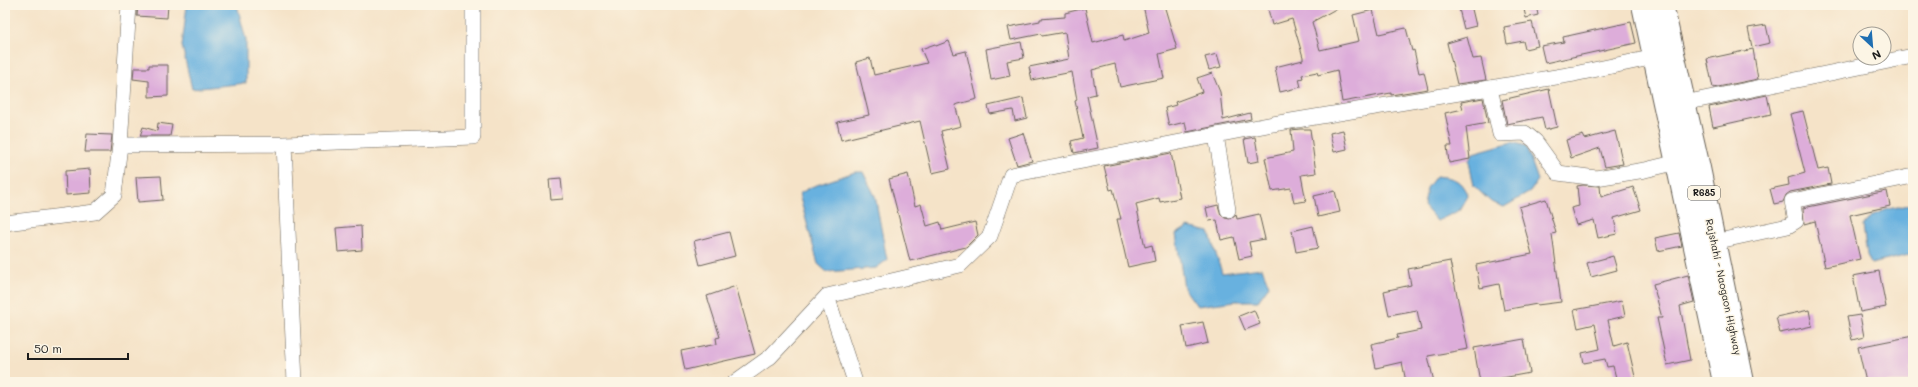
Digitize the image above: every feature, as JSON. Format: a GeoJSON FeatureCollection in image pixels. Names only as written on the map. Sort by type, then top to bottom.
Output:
{"type":"FeatureCollection","features":[{"type":"Feature","properties":{"kind":"main road","name":"Rajshahi - Naogaon Highway"},"geometry":{"type":"LineString","coordinates":[[1643,5],[1678,162],[1724,382]]}},
{"type":"Feature","properties":{"kind":"main road","name":"Rajshahi - Naogaon Highway"},"geometry":{"type":"LineString","coordinates":[[1662,5],[1744,382]]}},
{"type":"Feature","properties":{"kind":"street"},"geometry":{"type":"LineString","coordinates":[[5,224],[95,212],[114,196],[120,144],[129,5]]}},
{"type":"Feature","properties":{"kind":"street"},"geometry":{"type":"LineString","coordinates":[[120,144],[284,144],[473,137],[473,5]]}},
{"type":"Feature","properties":{"kind":"street"},"geometry":{"type":"LineString","coordinates":[[1684,103],[1913,56]]}},
{"type":"Feature","properties":{"kind":"street"},"geometry":{"type":"LineString","coordinates":[[735,382],[770,357],[827,296],[960,265],[990,236],[1011,176],[1273,124],[1574,74],[1655,57]]}},
{"type":"Feature","properties":{"kind":"street"},"geometry":{"type":"LineString","coordinates":[[1490,88],[1500,134],[1525,133],[1535,141],[1558,173],[1596,178],[1645,170],[1678,162]]}},
{"type":"Feature","properties":{"kind":"street"},"geometry":{"type":"LineString","coordinates":[[1216,135],[1228,210]]}},
{"type":"Feature","properties":{"kind":"street"},"geometry":{"type":"LineString","coordinates":[[284,144],[295,382]]}},
{"type":"Feature","properties":{"kind":"street"},"geometry":{"type":"LineString","coordinates":[[1714,242],[1788,226],[1796,221],[1792,201],[1913,176]]}},
{"type":"Feature","properties":{"kind":"street"},"geometry":{"type":"LineString","coordinates":[[827,296],[855,382]]}},
{"type":"Feature","properties":{"kind":"water"},"geometry":{"type":"Polygon","coordinates":[[[187,5],[237,5],[246,40],[246,83],[192,89],[182,46],[187,5]]]}},
{"type":"Feature","properties":{"kind":"water"},"geometry":{"type":"Polygon","coordinates":[[[1512,142],[1526,146],[1538,180],[1530,192],[1504,207],[1491,202],[1474,186],[1469,161],[1473,153],[1512,142]]]}},
{"type":"Feature","properties":{"kind":"water"},"geometry":{"type":"Polygon","coordinates":[[[855,172],[863,172],[875,196],[887,260],[876,268],[827,272],[818,264],[799,194],[811,187],[855,172]]]}},
{"type":"Feature","properties":{"kind":"water"},"geometry":{"type":"Polygon","coordinates":[[[1436,176],[1456,180],[1468,196],[1460,210],[1437,221],[1424,206],[1427,188],[1436,176]]]}},
{"type":"Feature","properties":{"kind":"water"},"geometry":{"type":"Polygon","coordinates":[[[1913,204],[1913,254],[1871,264],[1867,255],[1863,226],[1871,216],[1888,209],[1913,204]]]}},
{"type":"Feature","properties":{"kind":"water"},"geometry":{"type":"Polygon","coordinates":[[[1188,227],[1209,232],[1222,273],[1262,268],[1269,286],[1258,301],[1236,301],[1197,306],[1184,288],[1176,234],[1188,227]]]}},
{"type":"Feature","properties":{"kind":"building"},"geometry":{"type":"Polygon","coordinates":[[[138,5],[168,5],[167,18],[137,16],[138,5]]]}},
{"type":"Feature","properties":{"kind":"building"},"geometry":{"type":"Polygon","coordinates":[[[1143,5],[1164,5],[1177,49],[1159,54],[1164,78],[1120,87],[1115,64],[1092,70],[1096,94],[1087,96],[1098,148],[1074,153],[1071,141],[1083,138],[1075,101],[1077,100],[1072,72],[1032,80],[1029,67],[1069,59],[1065,32],[1042,36],[1041,34],[1011,40],[1008,27],[1040,21],[1040,19],[1065,17],[1065,13],[1085,8],[1093,43],[1123,35],[1124,41],[1149,33],[1143,5]]]}},
{"type":"Feature","properties":{"kind":"building"},"geometry":{"type":"Polygon","coordinates":[[[1283,5],[1343,5],[1312,22],[1320,50],[1359,41],[1353,15],[1373,10],[1379,34],[1406,28],[1412,51],[1414,50],[1419,73],[1424,72],[1428,89],[1391,95],[1391,93],[1342,102],[1337,70],[1318,75],[1317,72],[1302,75],[1303,78],[1299,79],[1301,87],[1280,92],[1275,67],[1303,60],[1292,19],[1272,25],[1268,9],[1283,5]]]}},
{"type":"Feature","properties":{"kind":"building"},"geometry":{"type":"Polygon","coordinates":[[[1458,5],[1471,5],[1476,26],[1464,29],[1458,5]]]}},
{"type":"Feature","properties":{"kind":"building"},"geometry":{"type":"Polygon","coordinates":[[[1523,5],[1536,5],[1538,15],[1526,18],[1523,5]]]}},
{"type":"Feature","properties":{"kind":"building"},"geometry":{"type":"Polygon","coordinates":[[[1532,22],[1538,46],[1525,49],[1523,41],[1507,44],[1504,27],[1532,22]]]}},
{"type":"Feature","properties":{"kind":"building"},"geometry":{"type":"Polygon","coordinates":[[[1631,22],[1636,43],[1545,63],[1541,46],[1564,42],[1563,37],[1631,22]]]}},
{"type":"Feature","properties":{"kind":"building"},"geometry":{"type":"Polygon","coordinates":[[[1766,25],[1770,43],[1752,47],[1748,28],[1766,25]]]}},
{"type":"Feature","properties":{"kind":"building"},"geometry":{"type":"Polygon","coordinates":[[[1467,37],[1473,59],[1481,58],[1486,80],[1457,84],[1447,43],[1467,37]]]}},
{"type":"Feature","properties":{"kind":"building"},"geometry":{"type":"Polygon","coordinates":[[[949,41],[954,54],[966,51],[977,99],[955,105],[961,126],[941,131],[950,169],[932,173],[920,121],[841,140],[837,122],[869,115],[856,62],[870,58],[874,75],[927,63],[921,49],[935,44],[936,46],[949,41]]]}},
{"type":"Feature","properties":{"kind":"building"},"geometry":{"type":"Polygon","coordinates":[[[1021,42],[1024,58],[1007,61],[1010,76],[991,80],[986,49],[1021,42]]]}},
{"type":"Feature","properties":{"kind":"building"},"geometry":{"type":"Polygon","coordinates":[[[1753,49],[1758,79],[1713,88],[1707,59],[1753,49]]]}},
{"type":"Feature","properties":{"kind":"building"},"geometry":{"type":"Polygon","coordinates":[[[1217,54],[1221,67],[1209,70],[1205,57],[1217,54]]]}},
{"type":"Feature","properties":{"kind":"building"},"geometry":{"type":"Polygon","coordinates":[[[149,65],[168,65],[168,96],[149,97],[149,81],[133,79],[134,68],[149,68],[149,65]]]}},
{"type":"Feature","properties":{"kind":"building"},"geometry":{"type":"Polygon","coordinates":[[[1212,73],[1220,92],[1223,120],[1250,113],[1251,119],[1187,132],[1185,122],[1169,126],[1165,108],[1176,105],[1175,102],[1202,92],[1197,78],[1212,73]]]}},
{"type":"Feature","properties":{"kind":"building"},"geometry":{"type":"Polygon","coordinates":[[[1549,89],[1557,127],[1545,130],[1542,117],[1507,124],[1502,100],[1549,89]]]}},
{"type":"Feature","properties":{"kind":"building"},"geometry":{"type":"Polygon","coordinates":[[[1767,95],[1771,114],[1713,127],[1709,107],[1767,95]]]}},
{"type":"Feature","properties":{"kind":"building"},"geometry":{"type":"Polygon","coordinates":[[[1023,98],[1027,118],[1015,121],[1013,110],[990,114],[988,106],[1023,98]]]}},
{"type":"Feature","properties":{"kind":"building"},"geometry":{"type":"Polygon","coordinates":[[[1483,98],[1488,123],[1466,127],[1470,159],[1449,163],[1447,146],[1452,146],[1445,113],[1463,109],[1461,102],[1483,98]]]}},
{"type":"Feature","properties":{"kind":"building"},"geometry":{"type":"Polygon","coordinates":[[[1803,111],[1818,170],[1828,168],[1831,184],[1790,192],[1786,195],[1783,202],[1774,204],[1770,189],[1789,185],[1788,178],[1805,173],[1790,114],[1803,111]]]}},
{"type":"Feature","properties":{"kind":"building"},"geometry":{"type":"Polygon","coordinates":[[[158,123],[172,125],[170,136],[140,136],[143,127],[157,131],[158,123]]]}},
{"type":"Feature","properties":{"kind":"building"},"geometry":{"type":"Polygon","coordinates":[[[1310,129],[1316,173],[1301,175],[1306,201],[1294,203],[1291,188],[1272,191],[1265,158],[1293,152],[1291,130],[1310,129]]]}},
{"type":"Feature","properties":{"kind":"building"},"geometry":{"type":"Polygon","coordinates":[[[1343,130],[1347,149],[1334,152],[1330,133],[1343,130]]]}},
{"type":"Feature","properties":{"kind":"building"},"geometry":{"type":"Polygon","coordinates":[[[1615,131],[1623,164],[1605,167],[1600,148],[1571,158],[1566,140],[1583,135],[1585,139],[1615,131]]]}},
{"type":"Feature","properties":{"kind":"building"},"geometry":{"type":"Polygon","coordinates":[[[1023,133],[1032,161],[1017,165],[1008,138],[1023,133]]]}},
{"type":"Feature","properties":{"kind":"building"},"geometry":{"type":"Polygon","coordinates":[[[87,134],[112,135],[110,152],[85,152],[87,134]]]}},
{"type":"Feature","properties":{"kind":"building"},"geometry":{"type":"Polygon","coordinates":[[[1255,137],[1259,161],[1248,163],[1244,139],[1255,137]]]}},
{"type":"Feature","properties":{"kind":"building"},"geometry":{"type":"Polygon","coordinates":[[[1171,153],[1180,198],[1160,202],[1159,198],[1136,204],[1145,247],[1152,245],[1155,261],[1128,267],[1117,219],[1121,219],[1113,189],[1110,190],[1104,166],[1171,153]]]}},
{"type":"Feature","properties":{"kind":"building"},"geometry":{"type":"Polygon","coordinates":[[[90,169],[91,193],[66,195],[65,171],[90,169]]]}},
{"type":"Feature","properties":{"kind":"building"},"geometry":{"type":"Polygon","coordinates":[[[908,174],[915,206],[921,204],[927,226],[940,222],[942,230],[975,222],[978,235],[966,247],[910,261],[889,179],[908,174]]]}},
{"type":"Feature","properties":{"kind":"building"},"geometry":{"type":"Polygon","coordinates":[[[161,176],[163,200],[138,202],[136,177],[161,176]]]}},
{"type":"Feature","properties":{"kind":"building"},"geometry":{"type":"Polygon","coordinates":[[[561,178],[563,199],[551,200],[549,179],[561,178]]]}},
{"type":"Feature","properties":{"kind":"building"},"geometry":{"type":"Polygon","coordinates":[[[1577,186],[1600,186],[1601,197],[1633,187],[1641,210],[1614,218],[1617,234],[1598,238],[1594,220],[1576,225],[1571,208],[1579,206],[1577,186]]]}},
{"type":"Feature","properties":{"kind":"building"},"geometry":{"type":"Polygon","coordinates":[[[1335,191],[1340,212],[1318,217],[1314,196],[1335,191]]]}},
{"type":"Feature","properties":{"kind":"building"},"geometry":{"type":"Polygon","coordinates":[[[1887,191],[1890,206],[1850,215],[1860,259],[1825,267],[1815,221],[1804,224],[1803,208],[1887,191]]]}},
{"type":"Feature","properties":{"kind":"building"},"geometry":{"type":"Polygon","coordinates":[[[1546,199],[1556,233],[1552,234],[1561,302],[1537,304],[1504,310],[1499,284],[1480,288],[1476,265],[1532,254],[1519,207],[1546,199]]]}},
{"type":"Feature","properties":{"kind":"building"},"geometry":{"type":"Polygon","coordinates":[[[1218,205],[1221,215],[1225,218],[1230,219],[1236,214],[1237,219],[1259,214],[1265,239],[1249,242],[1252,256],[1239,259],[1234,237],[1221,240],[1217,220],[1209,221],[1206,208],[1218,205]]]}},
{"type":"Feature","properties":{"kind":"building"},"geometry":{"type":"Polygon","coordinates":[[[361,226],[362,250],[338,252],[336,228],[361,226]]]}},
{"type":"Feature","properties":{"kind":"building"},"geometry":{"type":"Polygon","coordinates":[[[1313,226],[1318,248],[1296,252],[1292,231],[1313,226]]]}},
{"type":"Feature","properties":{"kind":"building"},"geometry":{"type":"Polygon","coordinates":[[[729,232],[735,256],[700,265],[694,241],[729,232]]]}},
{"type":"Feature","properties":{"kind":"building"},"geometry":{"type":"Polygon","coordinates":[[[1679,233],[1682,246],[1658,251],[1655,238],[1679,233]]]}},
{"type":"Feature","properties":{"kind":"building"},"geometry":{"type":"Polygon","coordinates":[[[1613,256],[1617,270],[1591,277],[1587,263],[1613,256]]]}},
{"type":"Feature","properties":{"kind":"building"},"geometry":{"type":"Polygon","coordinates":[[[1450,261],[1468,349],[1428,356],[1434,382],[1406,382],[1402,362],[1376,368],[1371,344],[1398,338],[1397,335],[1421,330],[1417,310],[1389,315],[1384,291],[1411,285],[1408,269],[1450,261]]]}},
{"type":"Feature","properties":{"kind":"building"},"geometry":{"type":"Polygon","coordinates":[[[1879,271],[1886,307],[1860,312],[1853,276],[1879,271]]]}},
{"type":"Feature","properties":{"kind":"building"},"geometry":{"type":"Polygon","coordinates":[[[1688,275],[1694,302],[1680,306],[1690,360],[1667,365],[1657,318],[1662,318],[1653,284],[1688,275]]]}},
{"type":"Feature","properties":{"kind":"building"},"geometry":{"type":"Polygon","coordinates":[[[736,286],[755,354],[685,370],[681,351],[717,344],[716,338],[720,337],[707,296],[736,286]]]}},
{"type":"Feature","properties":{"kind":"building"},"geometry":{"type":"Polygon","coordinates":[[[1622,301],[1625,316],[1608,320],[1614,346],[1627,342],[1636,381],[1630,382],[1617,382],[1613,366],[1607,367],[1605,359],[1584,363],[1582,353],[1600,349],[1595,324],[1578,328],[1574,310],[1622,301]]]}},
{"type":"Feature","properties":{"kind":"building"},"geometry":{"type":"Polygon","coordinates":[[[1254,310],[1260,324],[1245,330],[1239,316],[1254,310]]]}},
{"type":"Feature","properties":{"kind":"building"},"geometry":{"type":"Polygon","coordinates":[[[1809,310],[1812,326],[1780,333],[1776,317],[1809,310]]]}},
{"type":"Feature","properties":{"kind":"building"},"geometry":{"type":"Polygon","coordinates":[[[1860,315],[1864,337],[1852,340],[1847,317],[1860,315]]]}},
{"type":"Feature","properties":{"kind":"building"},"geometry":{"type":"Polygon","coordinates":[[[1203,322],[1208,343],[1186,348],[1182,326],[1203,322]]]}},
{"type":"Feature","properties":{"kind":"building"},"geometry":{"type":"Polygon","coordinates":[[[1913,336],[1913,367],[1910,368],[1912,382],[1866,382],[1858,347],[1913,336]]]}},
{"type":"Feature","properties":{"kind":"building"},"geometry":{"type":"Polygon","coordinates":[[[1524,339],[1530,373],[1480,382],[1474,348],[1524,339]]]}}]}
